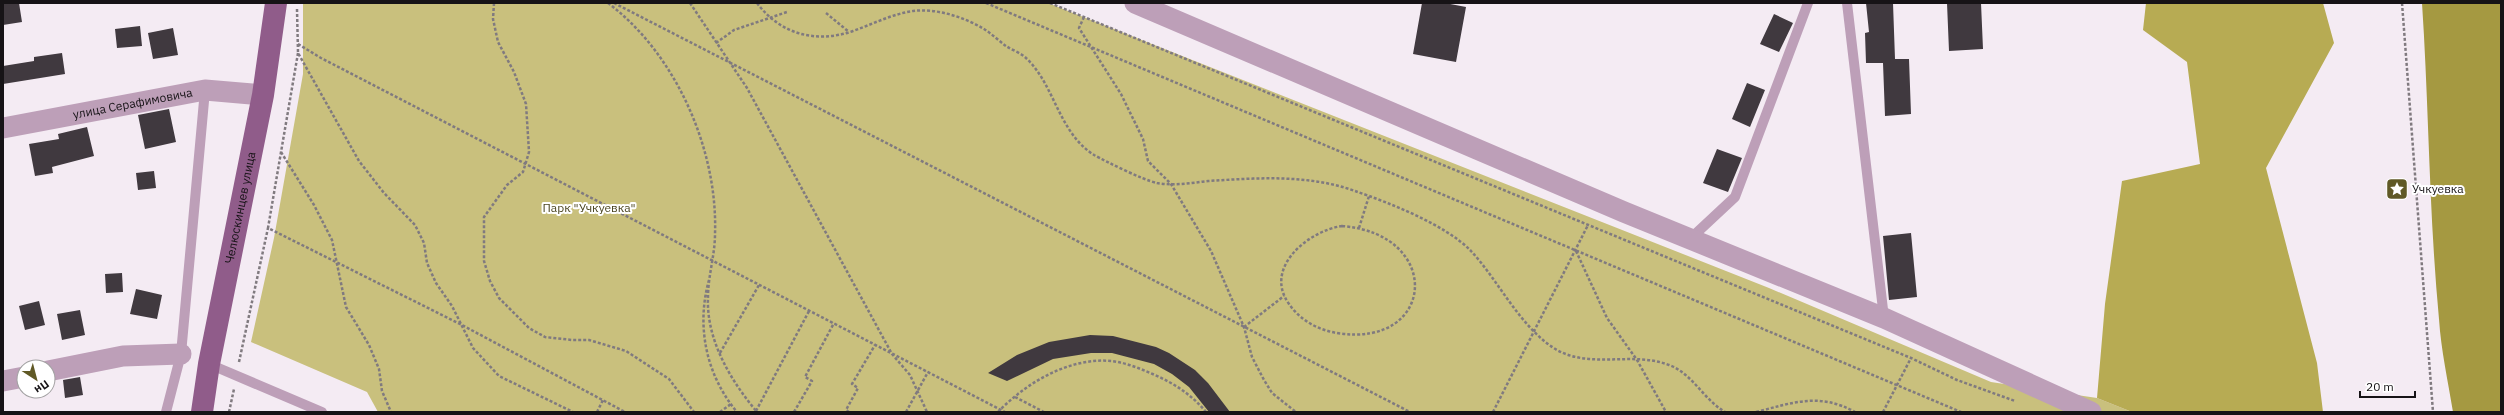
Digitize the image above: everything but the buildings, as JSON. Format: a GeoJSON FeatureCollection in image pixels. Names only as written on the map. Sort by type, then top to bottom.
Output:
{"type":"FeatureCollection","features":[{"type":"Feature","properties":{"kind":"main road","name":"Челюскинцев улица"},"geometry":{"type":"LineString","coordinates":[[202,412],[209,364],[263,95],[287,4]]}},
{"type":"Feature","properties":{"kind":"street"},"geometry":{"type":"LineString","coordinates":[[1135,3],[1690,239],[1884,318],[2091,412]]}},
{"type":"Feature","properties":{"kind":"street","name":"улица Серафимовича"},"geometry":{"type":"LineString","coordinates":[[3,128],[205,90],[263,95]]}},
{"type":"Feature","properties":{"kind":"street"},"geometry":{"type":"LineString","coordinates":[[56,370],[123,356],[181,354]]}},
{"type":"Feature","properties":{"kind":"street"},"geometry":{"type":"LineString","coordinates":[[3,381],[16,378]]}},
{"type":"Feature","properties":{"kind":"lane"},"geometry":{"type":"LineString","coordinates":[[1690,239],[1735,197],[1808,3]]}},
{"type":"Feature","properties":{"kind":"lane"},"geometry":{"type":"LineString","coordinates":[[1847,3],[1884,318]]}},
{"type":"Feature","properties":{"kind":"lane"},"geometry":{"type":"LineString","coordinates":[[166,412],[181,354],[205,90]]}},
{"type":"Feature","properties":{"kind":"lane"},"geometry":{"type":"LineString","coordinates":[[209,364],[322,412]]}},
{"type":"Feature","properties":{"kind":"path"},"geometry":{"type":"LineString","coordinates":[[494,3],[493,19],[498,42],[514,72],[526,104],[529,152],[523,172],[507,185],[484,217],[484,261],[490,281],[499,298],[530,328],[545,337],[589,340],[626,351],[650,364],[669,379],[694,412]]}},
{"type":"Feature","properties":{"kind":"path"},"geometry":{"type":"LineString","coordinates":[[608,3],[621,13],[670,72],[700,133],[709,162],[714,201],[715,234],[708,304],[710,322],[727,371],[756,411],[809,311]]}},
{"type":"Feature","properties":{"kind":"path"},"geometry":{"type":"LineString","coordinates":[[614,3],[1410,412]]}},
{"type":"Feature","properties":{"kind":"path"},"geometry":{"type":"LineString","coordinates":[[690,3],[756,105],[892,354],[910,375],[927,412]]}},
{"type":"Feature","properties":{"kind":"path"},"geometry":{"type":"LineString","coordinates":[[757,3],[769,18],[783,29],[804,35],[850,32],[913,11],[935,11],[983,28],[1026,58],[1078,143],[1095,156],[1155,183],[1171,184],[1263,177],[1318,182],[1353,190],[1369,196],[1444,230],[1468,248],[1534,332],[1558,351],[1585,359],[1636,360],[1668,365],[1687,375],[1714,406],[1725,412]]}},
{"type":"Feature","properties":{"kind":"path"},"geometry":{"type":"LineString","coordinates":[[986,3],[1961,412]]}},
{"type":"Feature","properties":{"kind":"path"},"geometry":{"type":"LineString","coordinates":[[1050,3],[1911,358],[1957,380],[2016,401]]}},
{"type":"Feature","properties":{"kind":"path"},"geometry":{"type":"LineString","coordinates":[[2402,3],[2433,412]]}},
{"type":"Feature","properties":{"kind":"path"},"geometry":{"type":"LineString","coordinates":[[229,412],[268,228],[298,53],[298,44],[287,4]]}},
{"type":"Feature","properties":{"kind":"path"},"geometry":{"type":"LineString","coordinates":[[716,43],[734,30],[787,12]]}},
{"type":"Feature","properties":{"kind":"path"},"geometry":{"type":"LineString","coordinates":[[826,13],[850,32]]}},
{"type":"Feature","properties":{"kind":"path"},"geometry":{"type":"LineString","coordinates":[[1084,17],[1079,28],[1094,48],[1121,94],[1140,133],[1148,161],[1171,184],[1211,251],[1244,327],[1252,357],[1264,380],[1272,393],[1296,412]]}},
{"type":"Feature","properties":{"kind":"path"},"geometry":{"type":"LineString","coordinates":[[298,44],[525,164],[928,372],[999,411],[1005,412]]}},
{"type":"Feature","properties":{"kind":"path"},"geometry":{"type":"LineString","coordinates":[[298,53],[359,161],[384,193],[414,225],[424,243],[427,263],[436,283],[452,306],[473,348],[499,376],[573,412]]}},
{"type":"Feature","properties":{"kind":"path"},"geometry":{"type":"LineString","coordinates":[[281,152],[314,205],[332,240],[338,263],[340,288],[346,307],[370,345],[379,369],[382,392],[391,412]]}},
{"type":"Feature","properties":{"kind":"path"},"geometry":{"type":"LineString","coordinates":[[1359,228],[1369,196]]}},
{"type":"Feature","properties":{"kind":"path"},"geometry":{"type":"LineString","coordinates":[[1493,412],[1588,225]]}},
{"type":"Feature","properties":{"kind":"path"},"geometry":{"type":"LineString","coordinates":[[268,228],[460,324],[625,412]]}},
{"type":"Feature","properties":{"kind":"path"},"geometry":{"type":"LineString","coordinates":[[1329,228],[1359,228],[1390,243],[1403,253],[1412,266],[1416,282],[1414,294],[1407,311],[1401,318],[1387,328],[1365,335],[1328,332],[1307,322],[1290,305],[1284,296],[1282,282],[1285,266],[1298,247],[1313,236],[1329,228]]}},
{"type":"Feature","properties":{"kind":"path"},"geometry":{"type":"LineString","coordinates":[[1575,250],[1607,318],[1636,360],[1666,412]]}},
{"type":"Feature","properties":{"kind":"path"},"geometry":{"type":"LineString","coordinates":[[712,268],[704,299],[702,328],[707,354],[718,383],[737,412]]}},
{"type":"Feature","properties":{"kind":"path"},"geometry":{"type":"LineString","coordinates":[[720,353],[759,285]]}},
{"type":"Feature","properties":{"kind":"path"},"geometry":{"type":"LineString","coordinates":[[1244,327],[1284,296]]}},
{"type":"Feature","properties":{"kind":"path"},"geometry":{"type":"LineString","coordinates":[[794,412],[812,381],[806,377],[834,323]]}},
{"type":"Feature","properties":{"kind":"path"},"geometry":{"type":"LineString","coordinates":[[849,412],[846,410],[858,388],[852,384],[875,345]]}},
{"type":"Feature","properties":{"kind":"path"},"geometry":{"type":"LineString","coordinates":[[1883,412],[1911,358]]}},
{"type":"Feature","properties":{"kind":"path"},"geometry":{"type":"LineString","coordinates":[[999,411],[1034,382],[1054,372],[1073,366],[1111,361],[1144,369],[1173,383],[1188,393],[1206,412]]}},
{"type":"Feature","properties":{"kind":"path"},"geometry":{"type":"LineString","coordinates":[[906,412],[928,372]]}},
{"type":"Feature","properties":{"kind":"path"},"geometry":{"type":"LineString","coordinates":[[1015,397],[1044,412]]}},
{"type":"Feature","properties":{"kind":"path"},"geometry":{"type":"LineString","coordinates":[[597,412],[603,400]]}},
{"type":"Feature","properties":{"kind":"path"},"geometry":{"type":"LineString","coordinates":[[1756,412],[1785,403],[1806,400],[1828,402],[1855,412]]}},
{"type":"Feature","properties":{"kind":"path"},"geometry":{"type":"LineString","coordinates":[[720,412],[731,404]]}},
{"type":"Feature","properties":{"kind":"green space","name":"Парк \"Учкуевка\""},"geometry":{"type":"Polygon","coordinates":[[[303,3],[1048,3],[1769,288],[1991,382],[2097,398],[2132,412],[378,412],[367,392],[251,342],[274,238],[303,74],[303,3]]]}},
{"type":"Feature","properties":{"kind":"shaded area"},"geometry":{"type":"Polygon","coordinates":[[[2146,3],[2323,3],[2334,43],[2266,168],[2317,363],[2323,412],[2132,412],[2097,398],[2105,304],[2122,181],[2200,164],[2187,62],[2143,30],[2146,3]]]}},
{"type":"Feature","properties":{"kind":"shaded area"},"geometry":{"type":"Polygon","coordinates":[[[2422,3],[2501,3],[2501,412],[2453,412],[2441,342],[2436,280],[2422,3]]]}},
{"type":"Feature","properties":{"kind":"place","name":"Учкуевка"},"geometry":{"type":"Point","coordinates":[2397,189]}}]}
